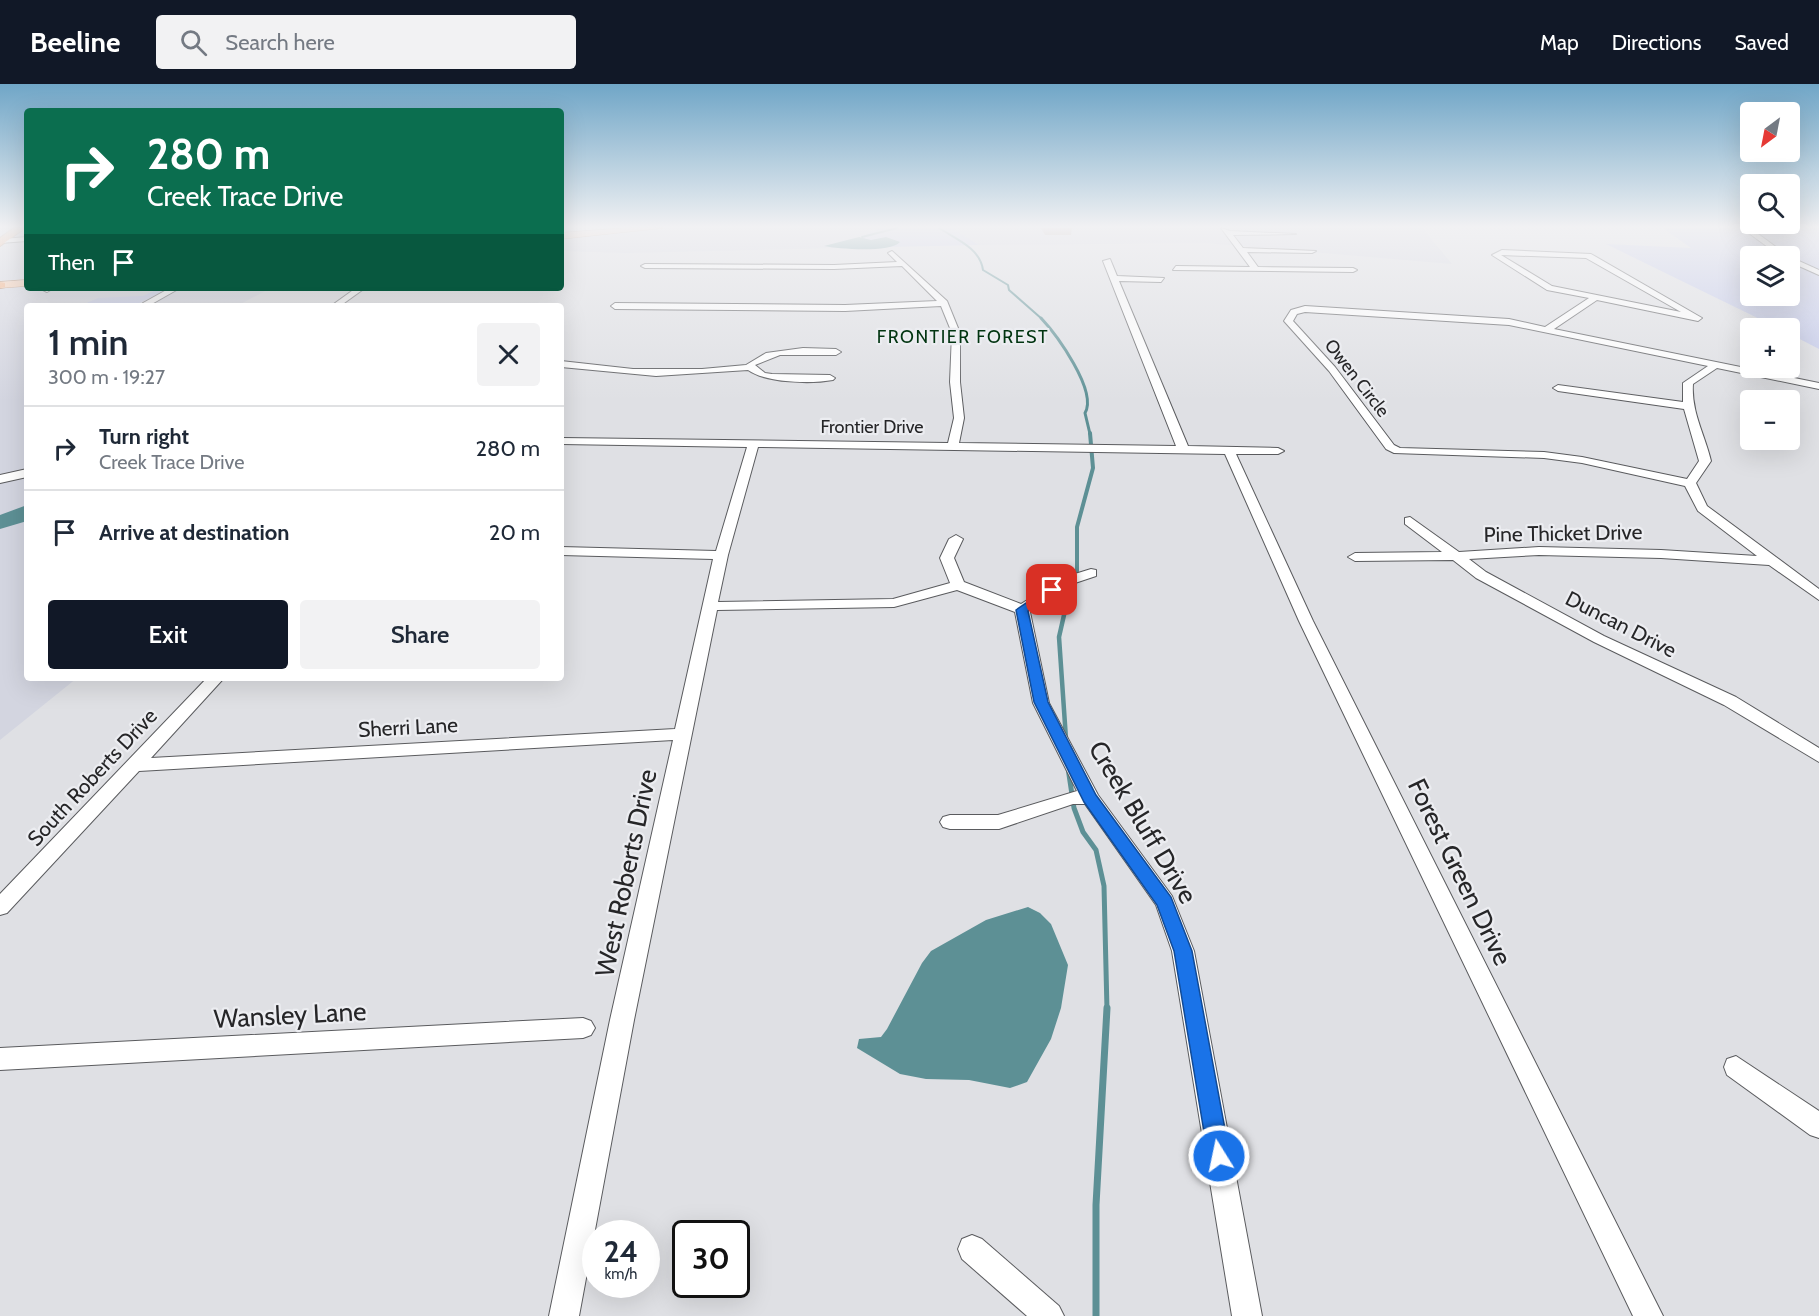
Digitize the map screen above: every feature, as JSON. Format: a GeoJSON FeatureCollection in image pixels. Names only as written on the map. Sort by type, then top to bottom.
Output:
{"type":"FeatureCollection","features":[{"type":"Feature","properties":{"kind":"street"},"geometry":{"type":"LineString","coordinates":[[926,285],[944,303],[956,333],[955,382],[959,418],[953,446]]}},
{"type":"Feature","properties":{"kind":"street"},"geometry":{"type":"LineString","coordinates":[[1116,285],[1183,448]]}},
{"type":"Feature","properties":{"kind":"street"},"geometry":{"type":"LineString","coordinates":[[1543,285],[1698,318],[1640,285]]}},
{"type":"Feature","properties":{"kind":"street"},"geometry":{"type":"LineString","coordinates":[[147,303],[170,291]]}},
{"type":"Feature","properties":{"kind":"street"},"geometry":{"type":"LineString","coordinates":[[335,303],[356,291]]}},
{"type":"Feature","properties":{"kind":"street"},"geometry":{"type":"LineString","coordinates":[[1547,329],[1594,298]]}},
{"type":"Feature","properties":{"kind":"street"},"geometry":{"type":"LineString","coordinates":[[615,306],[845,308],[944,303]]}},
{"type":"Feature","properties":{"kind":"street","name":"Owen Circle"},"geometry":{"type":"LineString","coordinates":[[1690,483],[1582,460],[1544,455],[1398,451],[1390,447],[1332,369],[1288,321],[1294,312],[1334,310],[1468,318],[1547,329],[1714,366],[1819,386]]}},
{"type":"Feature","properties":{"kind":"street"},"geometry":{"type":"LineString","coordinates":[[564,364],[641,375],[688,375],[751,367],[762,375],[836,352]]}},
{"type":"Feature","properties":{"kind":"street"},"geometry":{"type":"LineString","coordinates":[[751,367],[750,364],[758,358],[769,354],[790,365],[830,378]]}},
{"type":"Feature","properties":{"kind":"street"},"geometry":{"type":"LineString","coordinates":[[1714,366],[1688,384],[1686,406],[1705,461],[1690,483],[1702,508],[1819,596]]}},
{"type":"Feature","properties":{"kind":"street"},"geometry":{"type":"LineString","coordinates":[[1558,388],[1686,406]]}},
{"type":"Feature","properties":{"kind":"street","name":"Frontier Drive"},"geometry":{"type":"LineString","coordinates":[[564,441],[1229,450]]}},
{"type":"Feature","properties":{"kind":"street","name":"West Roberts Drive"},"geometry":{"type":"LineString","coordinates":[[564,1316],[622,1020],[721,555],[753,444]]}},
{"type":"Feature","properties":{"kind":"street"},"geometry":{"type":"LineString","coordinates":[[1229,450],[1278,451]]}},
{"type":"Feature","properties":{"kind":"street","name":"Forest Green Drive"},"geometry":{"type":"LineString","coordinates":[[1229,450],[1306,621],[1648,1316]]}},
{"type":"Feature","properties":{"kind":"street"},"geometry":{"type":"LineString","coordinates":[[0,479],[24,474]]}},
{"type":"Feature","properties":{"kind":"street","name":"Duncan Drive"},"geometry":{"type":"LineString","coordinates":[[1410,521],[1481,575],[1599,639],[1730,701],[1819,756]]}},
{"type":"Feature","properties":{"kind":"street"},"geometry":{"type":"LineString","coordinates":[[956,539],[947,558],[958,585]]}},
{"type":"Feature","properties":{"kind":"street"},"geometry":{"type":"LineString","coordinates":[[564,551],[721,555]]}},
{"type":"Feature","properties":{"kind":"street","name":"Pine Thicket Drive"},"geometry":{"type":"LineString","coordinates":[[1355,557],[1457,556],[1539,551],[1661,554],[1771,561]]}},
{"type":"Feature","properties":{"kind":"street"},"geometry":{"type":"LineString","coordinates":[[711,606],[894,603],[958,585],[1022,610],[1067,581],[1091,573]]}},
{"type":"Feature","properties":{"kind":"street","name":"Creek Bluff Drive"},"geometry":{"type":"LineString","coordinates":[[1022,610],[1041,702],[1090,798],[1165,902],[1183,951],[1247,1316]]}},
{"type":"Feature","properties":{"kind":"street","name":"South Roberts Drive"},"geometry":{"type":"LineString","coordinates":[[0,907],[213,681]]}},
{"type":"Feature","properties":{"kind":"street","name":"Sherri Lane"},"geometry":{"type":"LineString","coordinates":[[135,765],[684,734]]}},
{"type":"Feature","properties":{"kind":"street"},"geometry":{"type":"LineString","coordinates":[[950,822],[999,822],[1072,796],[1090,798]]}},
{"type":"Feature","properties":{"kind":"street","name":"Wansley Lane"},"geometry":{"type":"LineString","coordinates":[[0,1059],[583,1028]]}},
{"type":"Feature","properties":{"kind":"street"},"geometry":{"type":"LineString","coordinates":[[1736,1066],[1819,1126]]}},
{"type":"Feature","properties":{"kind":"street"},"geometry":{"type":"LineString","coordinates":[[972,1249],[1048,1316]]}},
{"type":"Feature","properties":{"kind":"shaded area"},"geometry":{"type":"Polygon","coordinates":[[[0,285],[24,285],[24,291],[265,291],[243,303],[24,303],[24,681],[73,681],[0,740],[0,285]]]}},
{"type":"Feature","properties":{"kind":"shaded area"},"geometry":{"type":"Polygon","coordinates":[[[1691,285],[1740,285],[1740,306],[1800,306],[1800,285],[1819,285],[1819,349],[1800,339],[1800,318],[1758,318],[1691,285]]]}},
{"type":"Feature","properties":{"kind":"shaded area"},"geometry":{"type":"Polygon","coordinates":[[[154,291],[164,291],[139,303],[87,303],[98,298],[143,296],[154,291]]]}},
{"type":"Feature","properties":{"kind":"shaded area"},"geometry":{"type":"Polygon","coordinates":[[[315,291],[365,291],[363,292],[315,291]]]}},
{"type":"Feature","properties":{"kind":"shaded area"},"geometry":{"type":"Polygon","coordinates":[[[24,506],[24,522],[0,529],[0,515],[24,506]]]}},
{"type":"Feature","properties":{"kind":"shaded area"},"geometry":{"type":"Polygon","coordinates":[[[1028,907],[1040,913],[1051,924],[1068,965],[1061,1008],[1051,1039],[1027,1082],[1010,1088],[969,1080],[926,1079],[900,1074],[857,1048],[859,1039],[881,1037],[931,951],[986,920],[1028,907]]]}},
{"type":"Feature","properties":{"kind":"waterway"},"geometry":{"type":"LineString","coordinates":[[1008,285],[1009,290],[1041,318]]}},
{"type":"Feature","properties":{"kind":"waterway"},"geometry":{"type":"LineString","coordinates":[[1041,318],[1065,349],[1081,377],[1086,391],[1085,413],[1090,434]]}},
{"type":"Feature","properties":{"kind":"waterway"},"geometry":{"type":"LineString","coordinates":[[1072,582],[1077,571],[1077,527],[1093,468],[1090,433]]}},
{"type":"Feature","properties":{"kind":"waterway"},"geometry":{"type":"LineString","coordinates":[[1066,739],[1059,637],[1072,580]]}},
{"type":"Feature","properties":{"kind":"waterway"},"geometry":{"type":"LineString","coordinates":[[1068,768],[1074,808],[1083,832],[1096,850],[1104,886],[1107,1009]]}},
{"type":"Feature","properties":{"kind":"waterway"},"geometry":{"type":"LineString","coordinates":[[1096,1316],[1096,1205],[1107,1009]]}},
{"type":"Feature","properties":{"kind":"district","name":"FRONTIER FOREST"},"geometry":{"type":"Point","coordinates":[963,337]}},
{"type":"Feature","properties":{"kind":"route"},"geometry":{"type":"LineString","coordinates":[[1052,590],[1022,610],[1041,702],[1090,798],[1165,902],[1183,951],[1219,1156]]}}]}
